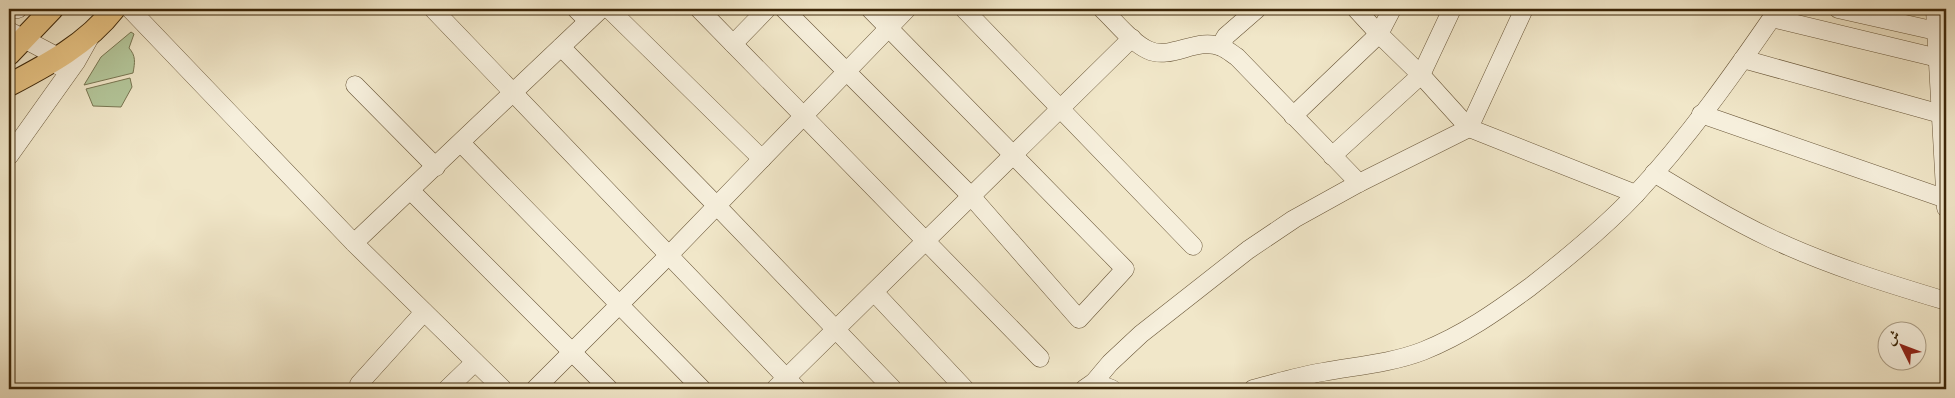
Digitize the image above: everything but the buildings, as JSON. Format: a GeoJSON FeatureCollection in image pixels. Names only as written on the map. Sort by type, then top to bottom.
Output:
{"type":"FeatureCollection","features":[{"type":"Feature","properties":{"kind":"main road"},"geometry":{"type":"LineString","coordinates":[[14,41],[52,9]]}},
{"type":"Feature","properties":{"kind":"main road"},"geometry":{"type":"LineString","coordinates":[[9,85],[60,58],[92,32],[114,9]]}},
{"type":"Feature","properties":{"kind":"street"},"geometry":{"type":"LineString","coordinates":[[9,10],[18,9]]}},
{"type":"Feature","properties":{"kind":"street"},"geometry":{"type":"LineString","coordinates":[[130,9],[354,243],[503,389]]}},
{"type":"Feature","properties":{"kind":"street"},"geometry":{"type":"LineString","coordinates":[[433,9],[669,255],[786,385],[836,329],[1132,38]]}},
{"type":"Feature","properties":{"kind":"street"},"geometry":{"type":"LineString","coordinates":[[576,9],[588,21]]}},
{"type":"Feature","properties":{"kind":"street"},"geometry":{"type":"LineString","coordinates":[[354,243],[601,9]]}},
{"type":"Feature","properties":{"kind":"street"},"geometry":{"type":"LineString","coordinates":[[609,9],[762,158]]}},
{"type":"Feature","properties":{"kind":"street"},"geometry":{"type":"LineString","coordinates":[[699,9],[1040,358]]}},
{"type":"Feature","properties":{"kind":"street"},"geometry":{"type":"LineString","coordinates":[[733,44],[767,9]]}},
{"type":"Feature","properties":{"kind":"street"},"geometry":{"type":"LineString","coordinates":[[784,9],[971,196],[1079,319],[1126,269],[890,27],[870,9]]}},
{"type":"Feature","properties":{"kind":"street"},"geometry":{"type":"LineString","coordinates":[[535,389],[717,206],[907,9]]}},
{"type":"Feature","properties":{"kind":"street"},"geometry":{"type":"LineString","coordinates":[[964,9],[1193,246]]}},
{"type":"Feature","properties":{"kind":"street"},"geometry":{"type":"LineString","coordinates":[[1102,9],[1132,38],[1148,50],[1160,53],[1194,47],[1220,46],[1237,58],[1358,184]]}},
{"type":"Feature","properties":{"kind":"street"},"geometry":{"type":"LineString","coordinates":[[1220,46],[1226,36],[1256,9]]}},
{"type":"Feature","properties":{"kind":"street"},"geometry":{"type":"LineString","coordinates":[[1356,9],[1378,34],[1421,75],[1469,128],[1636,194]]}},
{"type":"Feature","properties":{"kind":"street"},"geometry":{"type":"LineString","coordinates":[[1293,116],[1378,34],[1392,9]]}},
{"type":"Feature","properties":{"kind":"street"},"geometry":{"type":"LineString","coordinates":[[1332,156],[1421,75],[1452,9]]}},
{"type":"Feature","properties":{"kind":"street"},"geometry":{"type":"LineString","coordinates":[[1089,385],[1140,334],[1248,250],[1294,219],[1358,184],[1469,128],[1524,9]]}},
{"type":"Feature","properties":{"kind":"street"},"geometry":{"type":"LineString","coordinates":[[1838,9],[1936,31]]}},
{"type":"Feature","properties":{"kind":"street"},"geometry":{"type":"LineString","coordinates":[[1701,114],[1946,205],[1935,9]]}},
{"type":"Feature","properties":{"kind":"street"},"geometry":{"type":"LineString","coordinates":[[1253,389],[1420,352],[1452,338],[1490,317],[1544,276],[1593,235],[1636,194],[1701,114],[1775,13],[1938,58]]}},
{"type":"Feature","properties":{"kind":"street"},"geometry":{"type":"LineString","coordinates":[[9,156],[76,62],[92,32]]}},
{"type":"Feature","properties":{"kind":"street"},"geometry":{"type":"LineString","coordinates":[[14,41],[60,58],[56,89]]}},
{"type":"Feature","properties":{"kind":"street"},"geometry":{"type":"LineString","coordinates":[[561,47],[893,389]]}},
{"type":"Feature","properties":{"kind":"street"},"geometry":{"type":"LineString","coordinates":[[1743,59],[1941,114]]}},
{"type":"Feature","properties":{"kind":"street"},"geometry":{"type":"LineString","coordinates":[[355,85],[436,167]]}},
{"type":"Feature","properties":{"kind":"street"},"geometry":{"type":"LineString","coordinates":[[461,143],[702,389]]}},
{"type":"Feature","properties":{"kind":"street"},"geometry":{"type":"LineString","coordinates":[[1654,173],[1725,215],[1810,256],[1879,281],[1946,301]]}},
{"type":"Feature","properties":{"kind":"street"},"geometry":{"type":"LineString","coordinates":[[411,190],[609,389]]}},
{"type":"Feature","properties":{"kind":"street"},"geometry":{"type":"LineString","coordinates":[[874,292],[965,389]]}},
{"type":"Feature","properties":{"kind":"street"},"geometry":{"type":"LineString","coordinates":[[358,389],[359,384],[424,312]]}},
{"type":"Feature","properties":{"kind":"street"},"geometry":{"type":"LineString","coordinates":[[447,389],[475,362]]}},
{"type":"Feature","properties":{"kind":"street"},"geometry":{"type":"LineString","coordinates":[[1089,385],[1112,389]]}},
{"type":"Feature","properties":{"kind":"green space"},"geometry":{"type":"Polygon","coordinates":[[[131,32],[134,34],[129,48],[134,59],[133,73],[84,85],[101,57],[131,32]]]}},
{"type":"Feature","properties":{"kind":"green space"},"geometry":{"type":"Polygon","coordinates":[[[130,78],[132,87],[121,107],[93,106],[86,89],[130,78]]]}}]}
